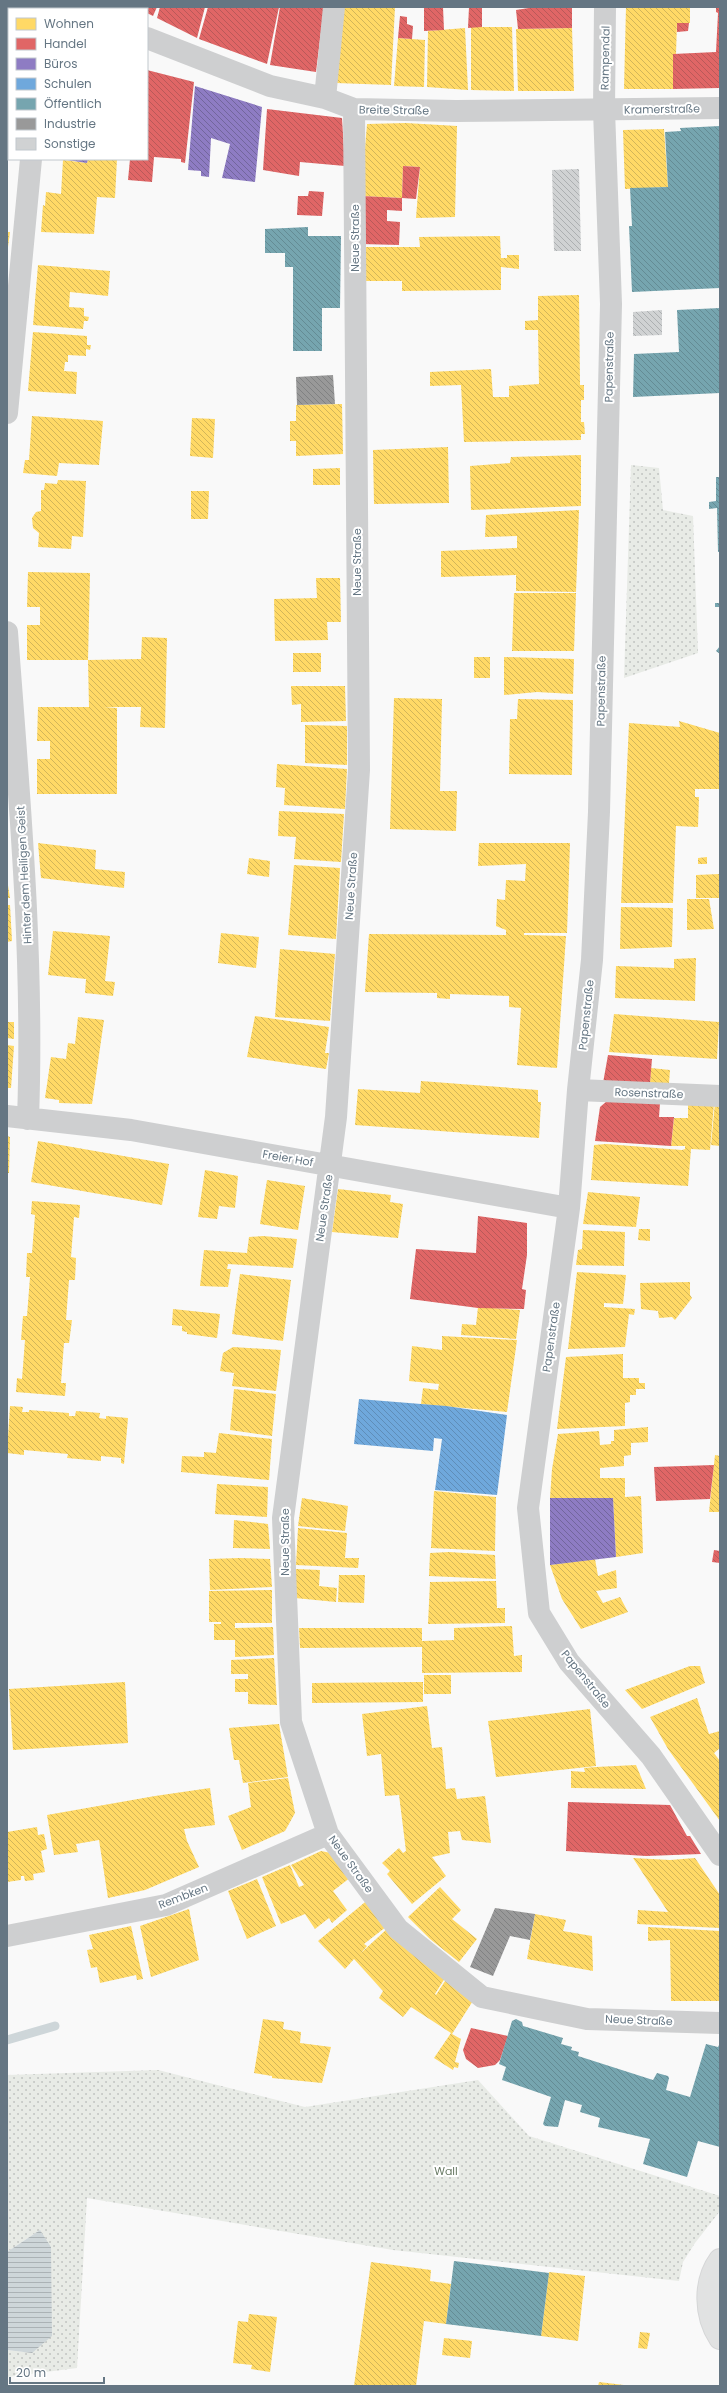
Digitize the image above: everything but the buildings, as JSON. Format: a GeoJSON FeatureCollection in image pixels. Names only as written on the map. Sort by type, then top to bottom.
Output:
{"type":"FeatureCollection","features":[{"type":"Feature","properties":{"kind":"main road"},"geometry":{"type":"LineString","coordinates":[[720,2260],[716,2266],[709,2286],[708,2308],[714,2329],[720,2338]]}},
{"type":"Feature","properties":{"kind":"street"},"geometry":{"type":"LineString","coordinates":[[325,98],[334,7]]}},
{"type":"Feature","properties":{"kind":"street","name":"Rampendal"},"geometry":{"type":"LineString","coordinates":[[604,110],[605,7]]}},
{"type":"Feature","properties":{"kind":"street","name":"Breite Straße"},"geometry":{"type":"LineString","coordinates":[[148,38],[270,86],[325,98],[354,109],[604,110]]}},
{"type":"Feature","properties":{"kind":"street","name":"Kramerstraße"},"geometry":{"type":"LineString","coordinates":[[604,110],[720,108]]}},
{"type":"Feature","properties":{"kind":"street","name":"Neue Straße"},"geometry":{"type":"LineString","coordinates":[[354,109],[359,770],[340,1064],[329,1165],[283,1518],[292,1722],[328,1834],[398,1929],[482,1997],[586,2019],[720,2023]]}},
{"type":"Feature","properties":{"kind":"street","name":"Papenstraße"},"geometry":{"type":"LineString","coordinates":[[604,110],[611,304],[599,812],[592,960],[578,1090],[569,1208],[528,1508],[539,1613],[569,1662],[651,1756],[720,1855]]}},
{"type":"Feature","properties":{"kind":"street"},"geometry":{"type":"LineString","coordinates":[[7,413],[31,160]]}},
{"type":"Feature","properties":{"kind":"street","name":"Hinter dem Heiligen Geist"},"geometry":{"type":"LineString","coordinates":[[7,632],[24,866],[31,1035],[28,1119]]}},
{"type":"Feature","properties":{"kind":"street","name":"Rosenstraße"},"geometry":{"type":"LineString","coordinates":[[578,1090],[720,1096]]}},
{"type":"Feature","properties":{"kind":"street","name":"Freier Hof"},"geometry":{"type":"LineString","coordinates":[[7,1116],[131,1130],[569,1208]]}},
{"type":"Feature","properties":{"kind":"street","name":"Rembken"},"geometry":{"type":"LineString","coordinates":[[7,1936],[166,1905],[328,1834]]}},
{"type":"Feature","properties":{"kind":"green space"},"geometry":{"type":"Polygon","coordinates":[[[631,465],[659,468],[663,510],[693,516],[698,653],[624,678],[631,465]]]}},
{"type":"Feature","properties":{"kind":"green space","name":"Wall"},"geometry":{"type":"Polygon","coordinates":[[[158,2070],[305,2107],[478,2080],[529,2136],[720,2196],[720,2211],[695,2243],[683,2262],[679,2281],[393,2250],[87,2198],[77,2368],[7,2377],[7,2350],[32,2353],[40,2230],[7,2252],[7,2075],[158,2070]]]}},
{"type":"Feature","properties":{"kind":"shaded area"},"geometry":{"type":"Polygon","coordinates":[[[40,2230],[51,2247],[52,2336],[32,2353],[7,2350],[7,2252],[40,2230]]]}},
{"type":"Feature","properties":{"kind":"waterway"},"geometry":{"type":"LineString","coordinates":[[7,2040],[55,2026]]}}]}
